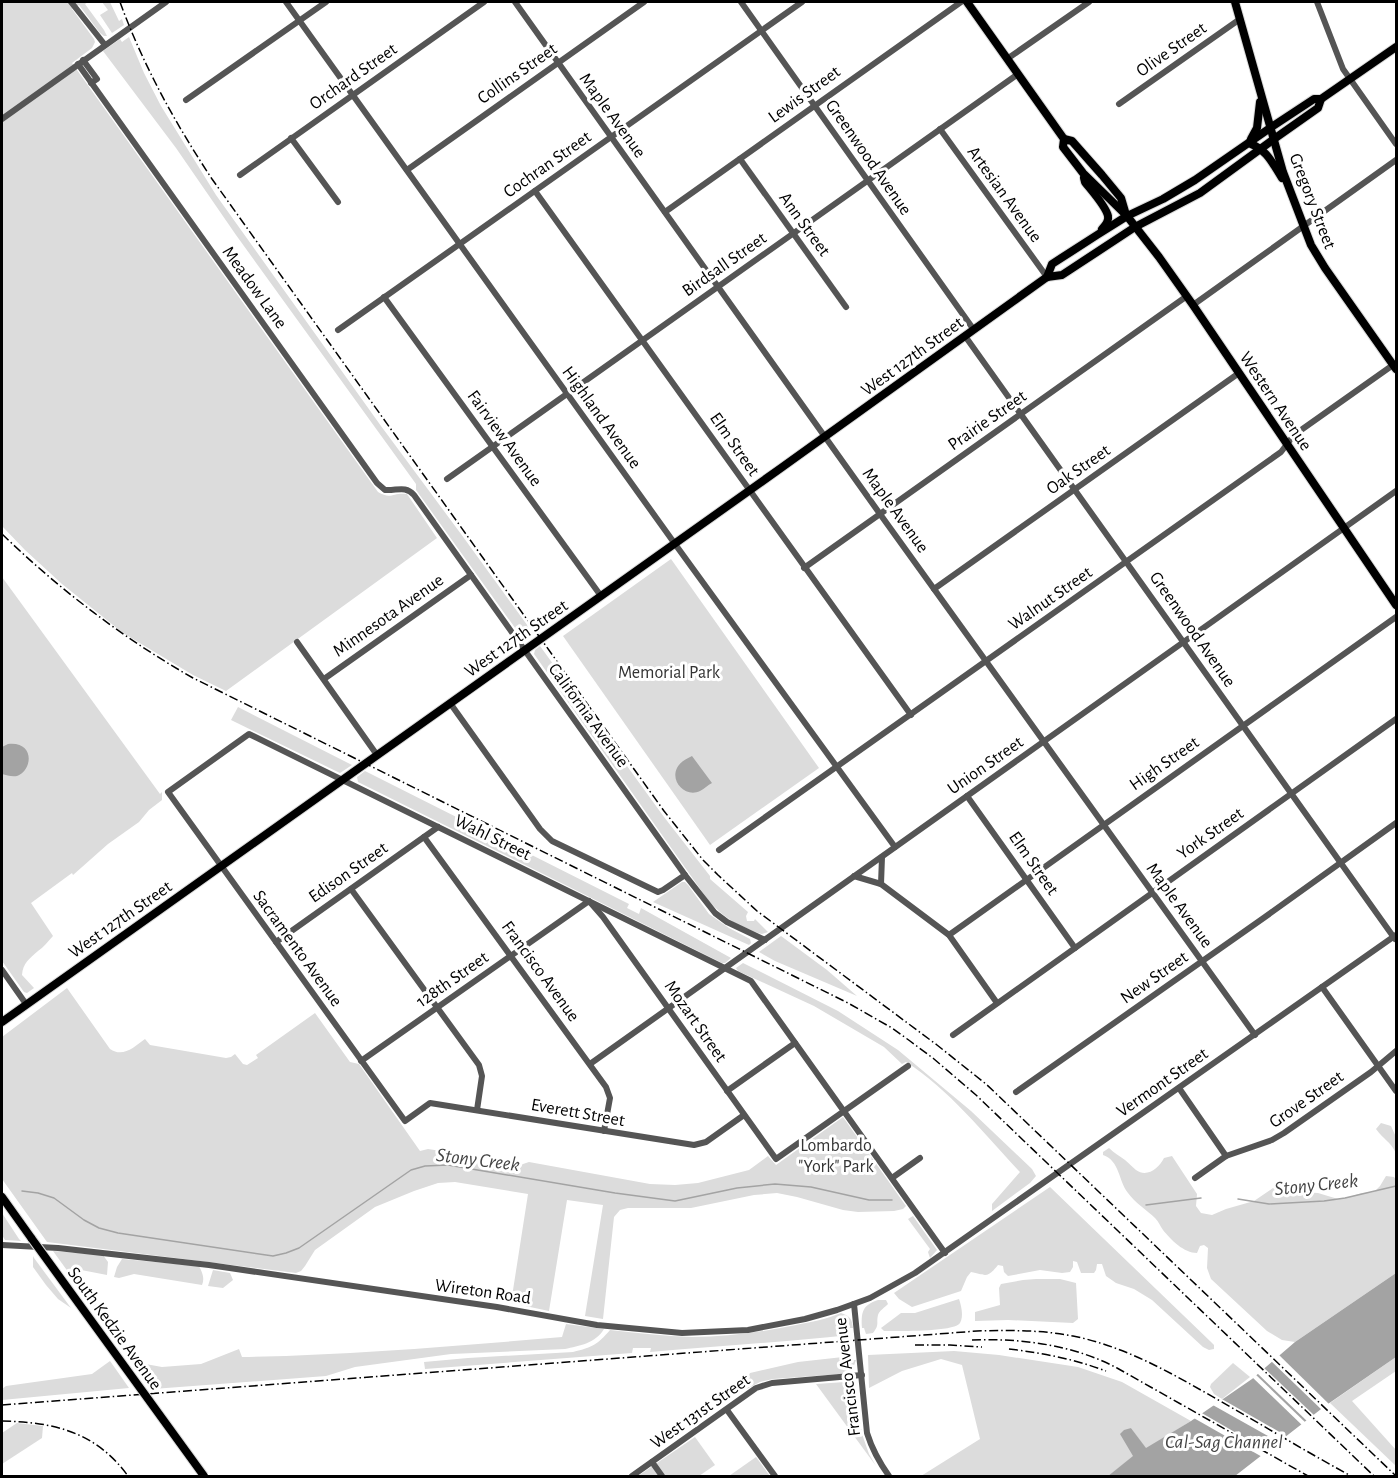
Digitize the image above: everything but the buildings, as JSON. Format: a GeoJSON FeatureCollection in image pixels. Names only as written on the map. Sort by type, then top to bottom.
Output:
{"type":"FeatureCollection","features":[{"type":"Feature","properties":{"kind":"main road","name":"Western Avenue"},"geometry":{"type":"LineString","coordinates":[[966,2],[1064,139],[1072,141],[1120,198],[1127,216]]}},
{"type":"Feature","properties":{"kind":"main road","name":"Gregory Street"},"geometry":{"type":"LineString","coordinates":[[1235,2],[1288,186],[1311,245],[1395,367]]}},
{"type":"Feature","properties":{"kind":"main road","name":"West 127th Street"},"geometry":{"type":"LineString","coordinates":[[2,1022],[750,491],[1047,277],[1062,275],[1135,227],[1200,193],[1318,108],[1322,99],[1396,47]]}},
{"type":"Feature","properties":{"kind":"main road"},"geometry":{"type":"LineString","coordinates":[[1261,93],[1260,116],[1249,143],[1267,153],[1288,186]]}},
{"type":"Feature","properties":{"kind":"main road","name":"West 127th Street"},"geometry":{"type":"LineString","coordinates":[[1047,277],[1053,264],[1097,235],[1127,216],[1163,199],[1195,180],[1314,99],[1322,99]]}},
{"type":"Feature","properties":{"kind":"main road","name":"Western Avenue"},"geometry":{"type":"LineString","coordinates":[[1064,139],[1063,147],[1083,173],[1127,216],[1187,296],[1396,605]]}},
{"type":"Feature","properties":{"kind":"main road"},"geometry":{"type":"LineString","coordinates":[[1083,173],[1085,182],[1108,215],[1106,224],[1097,235]]}},
{"type":"Feature","properties":{"kind":"main road","name":"South Kedzie Avenue"},"geometry":{"type":"LineString","coordinates":[[2,1197],[204,1476]]}},
{"type":"Feature","properties":{"kind":"street"},"geometry":{"type":"LineString","coordinates":[[71,2],[105,45]]}},
{"type":"Feature","properties":{"kind":"street"},"geometry":{"type":"LineString","coordinates":[[2,119],[166,2]]}},
{"type":"Feature","properties":{"kind":"street","name":"Highland Avenue"},"geometry":{"type":"LineString","coordinates":[[286,2],[675,544],[896,847]]}},
{"type":"Feature","properties":{"kind":"street"},"geometry":{"type":"LineString","coordinates":[[186,100],[326,2]]}},
{"type":"Feature","properties":{"kind":"street","name":"Orchard Street"},"geometry":{"type":"LineString","coordinates":[[240,175],[484,2]]}},
{"type":"Feature","properties":{"kind":"street","name":"Maple Avenue"},"geometry":{"type":"LineString","coordinates":[[515,2],[1255,1035]]}},
{"type":"Feature","properties":{"kind":"street","name":"Collins Street"},"geometry":{"type":"LineString","coordinates":[[407,170],[644,2]]}},
{"type":"Feature","properties":{"kind":"street","name":"Greenwood Avenue"},"geometry":{"type":"LineString","coordinates":[[741,2],[974,330]]}},
{"type":"Feature","properties":{"kind":"street","name":"Cochran Street"},"geometry":{"type":"LineString","coordinates":[[338,330],[802,2]]}},
{"type":"Feature","properties":{"kind":"street","name":"Lewis Street"},"geometry":{"type":"LineString","coordinates":[[665,212],[961,2]]}},
{"type":"Feature","properties":{"kind":"street"},"geometry":{"type":"LineString","coordinates":[[1007,59],[1089,2]]}},
{"type":"Feature","properties":{"kind":"street"},"geometry":{"type":"LineString","coordinates":[[1317,2],[1343,69],[1396,144]]}},
{"type":"Feature","properties":{"kind":"street","name":"Olive Street"},"geometry":{"type":"LineString","coordinates":[[1119,104],[1240,19]]}},
{"type":"Feature","properties":{"kind":"street","name":"Meadow Lane"},"geometry":{"type":"LineString","coordinates":[[81,62],[377,483],[382,489],[388,491],[405,489]]}},
{"type":"Feature","properties":{"kind":"street","name":"Birdsall Street"},"geometry":{"type":"LineString","coordinates":[[447,479],[1018,74]]}},
{"type":"Feature","properties":{"kind":"street","name":"Artesian Avenue"},"geometry":{"type":"LineString","coordinates":[[940,129],[1047,277]]}},
{"type":"Feature","properties":{"kind":"street"},"geometry":{"type":"LineString","coordinates":[[291,138],[338,202]]}},
{"type":"Feature","properties":{"kind":"street","name":"Ann Street"},"geometry":{"type":"LineString","coordinates":[[740,159],[846,307]]}},
{"type":"Feature","properties":{"kind":"street"},"geometry":{"type":"LineString","coordinates":[[1193,305],[1396,160]]}},
{"type":"Feature","properties":{"kind":"street","name":"Elm Street"},"geometry":{"type":"LineString","coordinates":[[535,190],[911,715]]}},
{"type":"Feature","properties":{"kind":"street","name":"Prairie Street"},"geometry":{"type":"LineString","coordinates":[[804,568],[1187,296]]}},
{"type":"Feature","properties":{"kind":"street","name":"Fairview Avenue"},"geometry":{"type":"LineString","coordinates":[[384,297],[601,596]]}},
{"type":"Feature","properties":{"kind":"street","name":"Greenwood Avenue"},"geometry":{"type":"LineString","coordinates":[[965,336],[1396,938]]}},
{"type":"Feature","properties":{"kind":"street","name":"Walnut Street"},"geometry":{"type":"LineString","coordinates":[[719,850],[1281,452],[1294,435],[1395,367]]}},
{"type":"Feature","properties":{"kind":"street","name":"Oak Street"},"geometry":{"type":"LineString","coordinates":[[934,589],[1239,373]]}},
{"type":"Feature","properties":{"kind":"street","name":"California Avenue"},"geometry":{"type":"LineString","coordinates":[[405,489],[410,490],[414,495],[685,875],[715,913],[727,922],[765,940]]}},
{"type":"Feature","properties":{"kind":"street","name":"Union Street"},"geometry":{"type":"LineString","coordinates":[[590,1064],[1396,491]]}},
{"type":"Feature","properties":{"kind":"street","name":"Minnesota Avenue"},"geometry":{"type":"LineString","coordinates":[[324,679],[471,574]]}},
{"type":"Feature","properties":{"kind":"street","name":"High Street"},"geometry":{"type":"LineString","coordinates":[[949,935],[1396,617]]}},
{"type":"Feature","properties":{"kind":"street"},"geometry":{"type":"LineString","coordinates":[[297,642],[377,755]]}},
{"type":"Feature","properties":{"kind":"street"},"geometry":{"type":"LineString","coordinates":[[450,704],[547,838],[658,892],[685,875]]}},
{"type":"Feature","properties":{"kind":"street","name":"York Street"},"geometry":{"type":"LineString","coordinates":[[953,1035],[1396,719]]}},
{"type":"Feature","properties":{"kind":"street","name":"Wahl Street"},"geometry":{"type":"LineString","coordinates":[[168,792],[249,734],[724,969]]}},
{"type":"Feature","properties":{"kind":"street","name":"Sacramento Avenue"},"geometry":{"type":"LineString","coordinates":[[168,792],[405,1121]]}},
{"type":"Feature","properties":{"kind":"street","name":"Elm Street"},"geometry":{"type":"LineString","coordinates":[[967,796],[1075,948]]}},
{"type":"Feature","properties":{"kind":"street","name":"New Street"},"geometry":{"type":"LineString","coordinates":[[1016,1092],[1396,823]]}},
{"type":"Feature","properties":{"kind":"street","name":"Edison Street"},"geometry":{"type":"LineString","coordinates":[[276,942],[438,827]]}},
{"type":"Feature","properties":{"kind":"street","name":"Francisco Avenue"},"geometry":{"type":"LineString","coordinates":[[424,837],[606,1087],[610,1098],[604,1131]]}},
{"type":"Feature","properties":{"kind":"street"},"geometry":{"type":"LineString","coordinates":[[881,884],[882,857]]}},
{"type":"Feature","properties":{"kind":"street"},"geometry":{"type":"LineString","coordinates":[[854,876],[881,884],[949,935],[997,1003]]}},
{"type":"Feature","properties":{"kind":"street"},"geometry":{"type":"LineString","coordinates":[[351,889],[481,1069],[477,1110]]}},
{"type":"Feature","properties":{"kind":"street","name":"128th Street"},"geometry":{"type":"LineString","coordinates":[[361,1061],[589,901]]}},
{"type":"Feature","properties":{"kind":"street","name":"Mozart Street"},"geometry":{"type":"LineString","coordinates":[[589,901],[603,917],[776,1159],[844,1111]]}},
{"type":"Feature","properties":{"kind":"street","name":"Vermont Street"},"geometry":{"type":"LineString","coordinates":[[945,1253],[1322,987],[1396,938]]}},
{"type":"Feature","properties":{"kind":"street"},"geometry":{"type":"LineString","coordinates":[[724,969],[751,981],[945,1253]]}},
{"type":"Feature","properties":{"kind":"street"},"geometry":{"type":"LineString","coordinates":[[2,970],[26,1004]]}},
{"type":"Feature","properties":{"kind":"street"},"geometry":{"type":"LineString","coordinates":[[1322,987],[1396,1091]]}},
{"type":"Feature","properties":{"kind":"street"},"geometry":{"type":"LineString","coordinates":[[727,1091],[795,1043]]}},
{"type":"Feature","properties":{"kind":"street","name":"Grove Street"},"geometry":{"type":"LineString","coordinates":[[1195,1178],[1227,1156],[1278,1137],[1371,1072],[1396,1051]]}},
{"type":"Feature","properties":{"kind":"street"},"geometry":{"type":"LineString","coordinates":[[844,1111],[908,1066]]}},
{"type":"Feature","properties":{"kind":"street"},"geometry":{"type":"LineString","coordinates":[[1179,1088],[1227,1156]]}},
{"type":"Feature","properties":{"kind":"street","name":"Everett Street"},"geometry":{"type":"LineString","coordinates":[[405,1121],[430,1103],[694,1145],[706,1142],[744,1115]]}},
{"type":"Feature","properties":{"kind":"street"},"geometry":{"type":"LineString","coordinates":[[892,1178],[920,1158]]}},
{"type":"Feature","properties":{"kind":"street","name":"Wireton Road"},"geometry":{"type":"LineString","coordinates":[[2,1245],[58,1248],[209,1265],[497,1307],[597,1325],[671,1332],[748,1330],[805,1319],[878,1294],[945,1253]]}},
{"type":"Feature","properties":{"kind":"street","name":"Francisco Avenue"},"geometry":{"type":"LineString","coordinates":[[854,1304],[867,1433],[871,1447],[889,1476]]}},
{"type":"Feature","properties":{"kind":"street","name":"West 131st Street"},"geometry":{"type":"LineString","coordinates":[[632,1476],[756,1388],[765,1384],[862,1375]]}},
{"type":"Feature","properties":{"kind":"street"},"geometry":{"type":"LineString","coordinates":[[727,1410],[776,1476]]}},
{"type":"Feature","properties":{"kind":"street"},"geometry":{"type":"LineString","coordinates":[[652,1462],[662,1476]]}},
{"type":"Feature","properties":{"kind":"green space"},"geometry":{"type":"Polygon","coordinates":[[[2,2],[88,2],[85,4],[107,36],[100,33],[79,5],[72,9],[95,42],[92,48],[72,63],[378,492],[389,496],[407,494],[437,538],[226,691],[193,675],[123,633],[62,584],[2,526],[2,2]]]}},
{"type":"Feature","properties":{"kind":"green space"},"geometry":{"type":"Polygon","coordinates":[[[102,2],[110,2],[119,21],[122,19],[124,25],[112,33],[100,15],[108,10],[102,2]]]}},
{"type":"Feature","properties":{"kind":"green space"},"geometry":{"type":"Polygon","coordinates":[[[129,37],[161,106],[216,195],[533,633],[523,639],[416,490],[416,484],[176,148],[103,51],[120,39],[122,42],[129,37]]]}},
{"type":"Feature","properties":{"kind":"green space","name":"Memorial Park"},"geometry":{"type":"Polygon","coordinates":[[[671,559],[819,768],[710,845],[563,636],[671,559]]]}},
{"type":"Feature","properties":{"kind":"green space"},"geometry":{"type":"Polygon","coordinates":[[[2,577],[160,794],[162,792],[162,800],[139,822],[108,844],[73,875],[72,873],[31,903],[53,936],[25,964],[22,975],[34,988],[27,993],[2,961],[2,577]]]}},
{"type":"Feature","properties":{"kind":"green space"},"geometry":{"type":"Polygon","coordinates":[[[540,646],[710,879],[748,912],[747,921],[755,919],[768,932],[758,933],[737,923],[726,917],[708,900],[534,654],[540,646]]]}},
{"type":"Feature","properties":{"kind":"green space"},"geometry":{"type":"Polygon","coordinates":[[[238,707],[352,765],[340,773],[231,720],[238,707]]]}},
{"type":"Feature","properties":{"kind":"green space"},"geometry":{"type":"Polygon","coordinates":[[[365,771],[629,904],[627,908],[639,914],[641,908],[731,958],[722,963],[358,782],[357,777],[365,771]]]}},
{"type":"Feature","properties":{"kind":"green space"},"geometry":{"type":"Polygon","coordinates":[[[682,882],[688,885],[709,914],[750,939],[751,943],[749,945],[653,902],[682,882]]]}},
{"type":"Feature","properties":{"kind":"green space"},"geometry":{"type":"Polygon","coordinates":[[[781,936],[827,970],[857,996],[759,952],[781,936]]]}},
{"type":"Feature","properties":{"kind":"green space"},"geometry":{"type":"Polygon","coordinates":[[[743,963],[838,1011],[898,1050],[971,1111],[1032,1169],[1036,1176],[992,1211],[992,1204],[1020,1172],[952,1099],[922,1073],[906,1062],[902,1064],[884,1047],[814,1006],[738,971],[736,968],[743,963]]]}},
{"type":"Feature","properties":{"kind":"green space","name":"Lombardo \"York\" Park"},"geometry":{"type":"Polygon","coordinates":[[[67,988],[110,1049],[124,1052],[145,1039],[150,1045],[226,1058],[235,1054],[243,1064],[247,1065],[258,1058],[256,1055],[315,1013],[350,1062],[359,1064],[420,1151],[428,1149],[467,1155],[467,1160],[511,1168],[529,1162],[650,1184],[698,1183],[749,1170],[768,1156],[776,1165],[843,1117],[906,1206],[894,1211],[858,1212],[777,1193],[754,1195],[691,1208],[620,1210],[614,1217],[603,1319],[585,1316],[603,1205],[567,1200],[549,1311],[511,1303],[528,1194],[455,1182],[438,1183],[375,1207],[315,1250],[301,1271],[296,1273],[47,1242],[2,1179],[2,1037],[67,988]]]}},
{"type":"Feature","properties":{"kind":"green space"},"geometry":{"type":"Polygon","coordinates":[[[1381,1123],[1391,1126],[1396,1137],[1396,1153],[1376,1129],[1381,1123]]]}},
{"type":"Feature","properties":{"kind":"green space"},"geometry":{"type":"Polygon","coordinates":[[[1109,1148],[1136,1170],[1144,1173],[1156,1168],[1164,1158],[1172,1156],[1197,1194],[1196,1206],[1201,1213],[1212,1215],[1254,1201],[1276,1186],[1338,1199],[1374,1192],[1386,1176],[1394,1177],[1396,1180],[1396,1273],[1295,1342],[1282,1340],[1267,1331],[1211,1279],[1207,1268],[1208,1248],[1204,1245],[1200,1246],[1197,1253],[1183,1248],[1174,1242],[1155,1218],[1131,1197],[1116,1166],[1103,1155],[1103,1152],[1109,1148]]]}},
{"type":"Feature","properties":{"kind":"green space"},"geometry":{"type":"Polygon","coordinates":[[[1050,1187],[1210,1341],[1214,1349],[1209,1350],[1203,1347],[1152,1300],[1106,1276],[1102,1264],[1097,1264],[1094,1273],[1081,1273],[1077,1262],[1073,1261],[1070,1272],[1040,1270],[1008,1276],[1003,1266],[998,1265],[986,1275],[971,1272],[961,1291],[912,1307],[894,1293],[1050,1187]]]}},
{"type":"Feature","properties":{"kind":"green space"},"geometry":{"type":"Polygon","coordinates":[[[2,1213],[21,1241],[5,1240],[2,1235],[2,1213]]]}},
{"type":"Feature","properties":{"kind":"green space"},"geometry":{"type":"Polygon","coordinates":[[[913,1216],[937,1250],[930,1258],[928,1252],[930,1249],[908,1219],[913,1216]]]}},
{"type":"Feature","properties":{"kind":"green space"},"geometry":{"type":"Polygon","coordinates":[[[53,1251],[103,1255],[108,1262],[107,1275],[71,1268],[140,1363],[162,1367],[201,1364],[239,1349],[242,1357],[362,1352],[562,1337],[566,1324],[604,1329],[592,1341],[565,1349],[451,1354],[355,1367],[326,1376],[153,1389],[53,1251]]]}},
{"type":"Feature","properties":{"kind":"green space"},"geometry":{"type":"Polygon","coordinates":[[[33,1256],[71,1308],[58,1299],[46,1285],[33,1267],[33,1256]]]}},
{"type":"Feature","properties":{"kind":"green space"},"geometry":{"type":"Polygon","coordinates":[[[122,1259],[199,1266],[203,1282],[202,1285],[134,1274],[114,1277],[122,1259]]]}},
{"type":"Feature","properties":{"kind":"green space"},"geometry":{"type":"Polygon","coordinates":[[[213,1270],[230,1273],[233,1280],[223,1288],[208,1286],[213,1270]]]}},
{"type":"Feature","properties":{"kind":"green space"},"geometry":{"type":"Polygon","coordinates":[[[1036,1279],[1060,1279],[1076,1283],[1078,1319],[1073,1323],[975,1321],[975,1312],[1000,1305],[999,1288],[1001,1284],[1036,1279]]]}},
{"type":"Feature","properties":{"kind":"green space"},"geometry":{"type":"Polygon","coordinates":[[[959,1299],[962,1317],[956,1326],[912,1331],[884,1331],[881,1328],[901,1313],[915,1313],[959,1299]]]}},
{"type":"Feature","properties":{"kind":"green space"},"geometry":{"type":"Polygon","coordinates":[[[878,1300],[886,1300],[888,1304],[879,1314],[873,1333],[866,1334],[862,1328],[864,1310],[869,1304],[878,1300]]]}},
{"type":"Feature","properties":{"kind":"green space"},"geometry":{"type":"Polygon","coordinates":[[[841,1313],[851,1320],[853,1328],[850,1328],[850,1335],[650,1352],[651,1348],[633,1348],[632,1353],[425,1369],[424,1362],[573,1352],[594,1345],[610,1330],[682,1337],[718,1336],[783,1328],[841,1313]]]}},
{"type":"Feature","properties":{"kind":"green space"},"geometry":{"type":"Polygon","coordinates":[[[954,1351],[1078,1367],[1122,1382],[1191,1421],[1146,1449],[1131,1428],[1121,1434],[1134,1456],[1108,1476],[921,1476],[980,1439],[962,1365],[941,1359],[902,1371],[869,1388],[868,1355],[954,1351]]]}},
{"type":"Feature","properties":{"kind":"green space"},"geometry":{"type":"Polygon","coordinates":[[[852,1356],[852,1360],[856,1360],[852,1371],[841,1374],[773,1379],[760,1382],[741,1392],[750,1373],[798,1362],[852,1356]]]}},
{"type":"Feature","properties":{"kind":"green space"},"geometry":{"type":"Polygon","coordinates":[[[1396,1357],[1396,1371],[1352,1401],[1396,1450],[1396,1466],[1330,1403],[1396,1357]]]}},
{"type":"Feature","properties":{"kind":"green space"},"geometry":{"type":"Polygon","coordinates":[[[110,1361],[129,1388],[2,1400],[2,1389],[6,1386],[92,1374],[110,1361]]]}},
{"type":"Feature","properties":{"kind":"green space"},"geometry":{"type":"Polygon","coordinates":[[[1233,1363],[1250,1377],[1222,1399],[1214,1394],[1210,1387],[1233,1363]]]}},
{"type":"Feature","properties":{"kind":"green space"},"geometry":{"type":"Polygon","coordinates":[[[845,1382],[856,1388],[862,1434],[876,1466],[816,1384],[845,1382]]]}},
{"type":"Feature","properties":{"kind":"green space"},"geometry":{"type":"Polygon","coordinates":[[[17,1423],[43,1426],[42,1438],[2,1464],[2,1433],[17,1423]]]}},
{"type":"Feature","properties":{"kind":"green space"},"geometry":{"type":"Polygon","coordinates":[[[695,1437],[715,1465],[699,1476],[638,1476],[695,1437]]]}},
{"type":"Feature","properties":{"kind":"green space"},"geometry":{"type":"Polygon","coordinates":[[[756,1457],[770,1476],[729,1476],[756,1457]]]}},
{"type":"Feature","properties":{"kind":"water"},"geometry":{"type":"Polygon","coordinates":[[[8,744],[23,747],[29,757],[26,768],[17,776],[2,774],[2,747],[8,744]]]}},
{"type":"Feature","properties":{"kind":"water"},"geometry":{"type":"Polygon","coordinates":[[[692,756],[712,783],[695,793],[681,787],[675,773],[683,761],[692,756]]]}},
{"type":"Feature","properties":{"kind":"water","name":"Cal-Sag Channel"},"geometry":{"type":"Polygon","coordinates":[[[1396,1273],[1396,1357],[1325,1406],[1235,1476],[1108,1476],[1133,1456],[1120,1434],[1124,1430],[1131,1428],[1146,1448],[1191,1421],[1252,1379],[1295,1342],[1396,1273]]]}},
{"type":"Feature","properties":{"kind":"pier"},"geometry":{"type":"Polygon","coordinates":[[[1278,1354],[1331,1406],[1323,1411],[1270,1360],[1278,1354]]]}},
{"type":"Feature","properties":{"kind":"pier"},"geometry":{"type":"Polygon","coordinates":[[[1263,1367],[1316,1417],[1309,1423],[1256,1372],[1263,1367]]]}},
{"type":"Feature","properties":{"kind":"pier"},"geometry":{"type":"Polygon","coordinates":[[[1254,1373],[1307,1424],[1304,1427],[1251,1376],[1254,1373]]]}},
{"type":"Feature","properties":{"kind":"pier"},"geometry":{"type":"Polygon","coordinates":[[[1220,1398],[1290,1438],[1282,1444],[1211,1404],[1220,1398]]]}},
{"type":"Feature","properties":{"kind":"pier"},"geometry":{"type":"Polygon","coordinates":[[[1200,1412],[1271,1453],[1264,1458],[1192,1417],[1200,1412]]]}},
{"type":"Feature","properties":{"kind":"waterway","name":"Stony Creek"},"geometry":{"type":"LineString","coordinates":[[22,1191],[54,1198],[84,1220],[99,1228],[118,1233],[273,1256],[299,1248],[411,1170],[425,1166],[448,1165],[675,1201],[737,1188],[775,1184],[811,1187],[869,1200],[892,1200]]}},
{"type":"Feature","properties":{"kind":"waterway","name":"Stony Creek"},"geometry":{"type":"LineString","coordinates":[[1238,1199],[1269,1204],[1324,1201],[1396,1186]]}},
{"type":"Feature","properties":{"kind":"waterway","name":"Stony Creek"},"geometry":{"type":"LineString","coordinates":[[1146,1205],[1201,1198]]}},
{"type":"Feature","properties":{"kind":"railway"},"geometry":{"type":"LineString","coordinates":[[120,2],[161,93],[185,137],[212,179],[664,811],[703,860],[757,911],[986,1084],[1396,1476]]}},
{"type":"Feature","properties":{"kind":"railway"},"geometry":{"type":"LineString","coordinates":[[2,534],[69,594],[117,630],[193,678],[848,1003],[892,1028],[934,1059],[976,1095],[1374,1476]]}},
{"type":"Feature","properties":{"kind":"railway"},"geometry":{"type":"LineString","coordinates":[[2,1405],[977,1331],[1026,1331],[1073,1336],[1093,1341],[1149,1362],[1351,1476]]}},
{"type":"Feature","properties":{"kind":"railway"},"geometry":{"type":"LineString","coordinates":[[972,1340],[1028,1342],[1065,1349],[1100,1360],[1308,1476]]}},
{"type":"Feature","properties":{"kind":"railway"},"geometry":{"type":"LineString","coordinates":[[915,1345],[982,1347]]}},
{"type":"Feature","properties":{"kind":"railway"},"geometry":{"type":"LineString","coordinates":[[1009,1349],[1058,1357],[1106,1371]]}},
{"type":"Feature","properties":{"kind":"railway"},"geometry":{"type":"LineString","coordinates":[[2,1421],[39,1424],[72,1432],[102,1449],[128,1476]]}}]}
